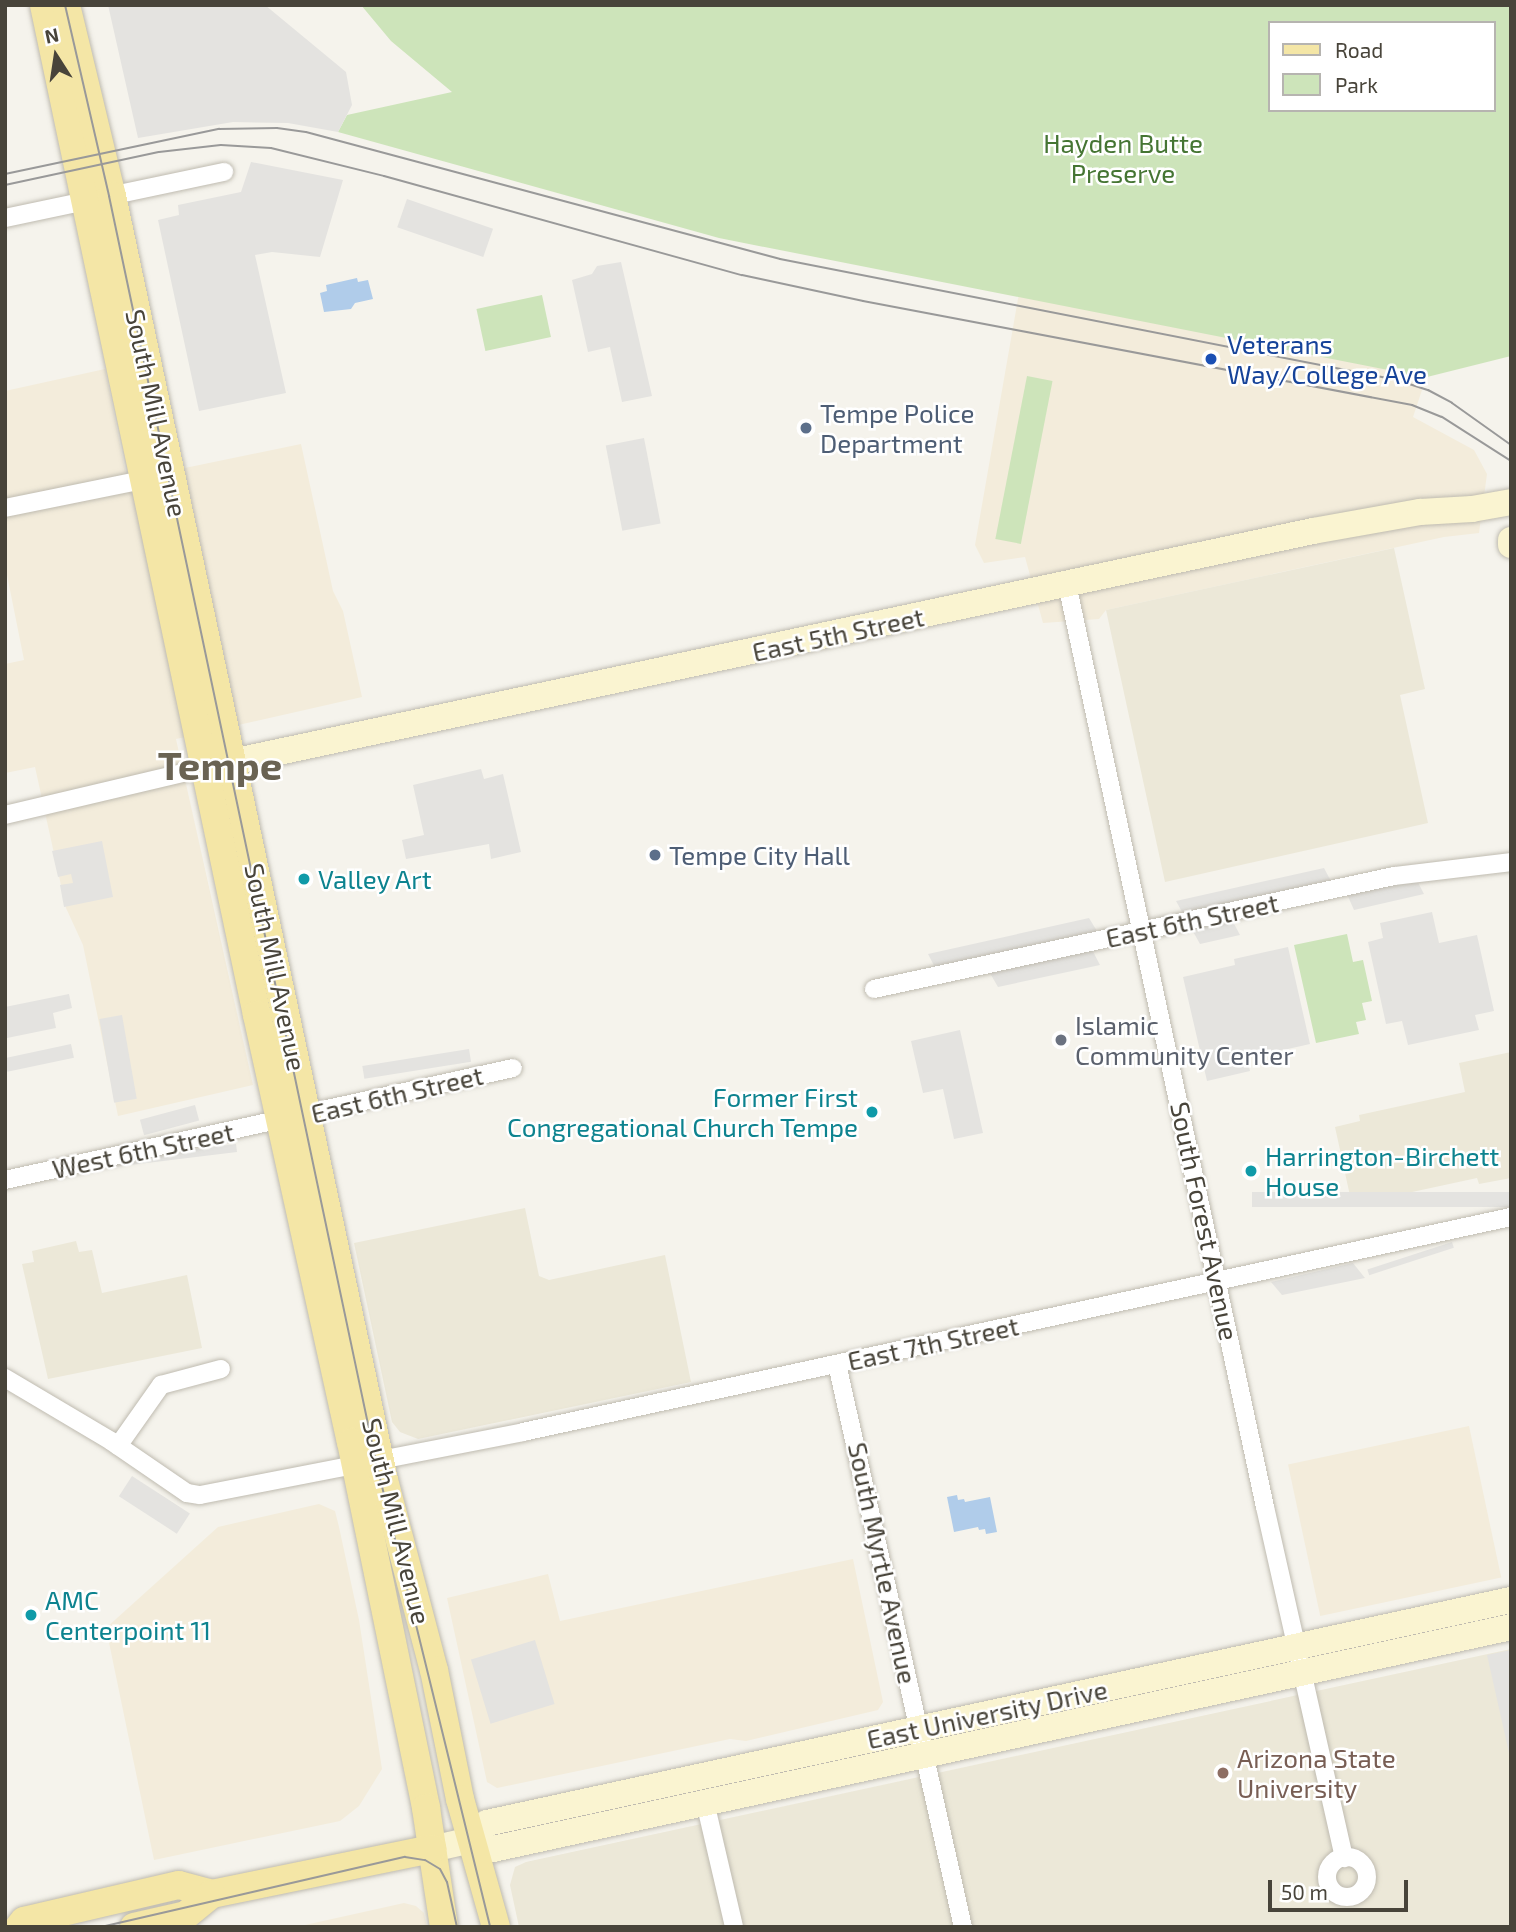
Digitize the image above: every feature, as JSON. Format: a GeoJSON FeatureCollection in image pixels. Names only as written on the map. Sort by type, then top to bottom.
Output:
{"type":"FeatureCollection","features":[{"type":"Feature","properties":{"kind":"main road","name":"South Mill Avenue"},"geometry":{"type":"LineString","coordinates":[[44,5],[99,198],[184,534],[233,762],[294,1117],[368,1464],[444,1927]]}},
{"type":"Feature","properties":{"kind":"main road","name":"South Mill Avenue"},"geometry":{"type":"LineString","coordinates":[[66,5],[144,480],[204,768],[294,1117]]}},
{"type":"Feature","properties":{"kind":"main road"},"geometry":{"type":"LineString","coordinates":[[144,480],[159,484],[168,521],[184,534]]}},
{"type":"Feature","properties":{"kind":"main road"},"geometry":{"type":"LineString","coordinates":[[1472,509],[1511,502]]}},
{"type":"Feature","properties":{"kind":"main road"},"geometry":{"type":"LineString","coordinates":[[1472,509],[1511,520]]}},
{"type":"Feature","properties":{"kind":"main road","name":"East 5th Street"},"geometry":{"type":"LineString","coordinates":[[204,768],[1375,519],[1438,510],[1472,509]]}},
{"type":"Feature","properties":{"kind":"main road","name":"South Mill Avenue"},"geometry":{"type":"LineString","coordinates":[[368,1464],[399,1544],[435,1670],[471,1840],[496,1927]]}},
{"type":"Feature","properties":{"kind":"main road","name":"East University Drive"},"geometry":{"type":"LineString","coordinates":[[471,1840],[494,1849],[925,1755],[1299,1659],[1511,1600]]}},
{"type":"Feature","properties":{"kind":"main road","name":"East University Drive"},"geometry":{"type":"LineString","coordinates":[[432,1849],[471,1840],[487,1823],[919,1728],[1299,1659],[1511,1626]]}},
{"type":"Feature","properties":{"kind":"main road"},"geometry":{"type":"LineString","coordinates":[[19,1927],[24,1921],[179,1885],[212,1894],[432,1849]]}},
{"type":"Feature","properties":{"kind":"main road"},"geometry":{"type":"LineString","coordinates":[[137,1926],[186,1915],[212,1894]]}},
{"type":"Feature","properties":{"kind":"street"},"geometry":{"type":"LineString","coordinates":[[5,218],[224,172]]}},
{"type":"Feature","properties":{"kind":"street"},"geometry":{"type":"LineString","coordinates":[[5,508],[144,480]]}},
{"type":"Feature","properties":{"kind":"street","name":"South Forest Avenue"},"geometry":{"type":"LineString","coordinates":[[1067,584],[1344,1857]]}},
{"type":"Feature","properties":{"kind":"street"},"geometry":{"type":"LineString","coordinates":[[5,815],[204,768]]}},
{"type":"Feature","properties":{"kind":"street","name":"East 6th Street"},"geometry":{"type":"LineString","coordinates":[[874,989],[1394,876],[1511,862]]}},
{"type":"Feature","properties":{"kind":"street","name":"East 6th Street"},"geometry":{"type":"LineString","coordinates":[[294,1117],[513,1068]]}},
{"type":"Feature","properties":{"kind":"street","name":"West 6th Street"},"geometry":{"type":"LineString","coordinates":[[5,1180],[294,1117]]}},
{"type":"Feature","properties":{"kind":"street","name":"East 7th Street"},"geometry":{"type":"LineString","coordinates":[[5,1378],[118,1446],[187,1493],[200,1495],[368,1464],[1511,1217]]}},
{"type":"Feature","properties":{"kind":"street","name":"South Myrtle Avenue"},"geometry":{"type":"LineString","coordinates":[[837,1364],[963,1927]]}},
{"type":"Feature","properties":{"kind":"street"},"geometry":{"type":"LineString","coordinates":[[118,1446],[161,1385],[220,1370]]}},
{"type":"Feature","properties":{"kind":"street"},"geometry":{"type":"LineString","coordinates":[[705,1802],[734,1927]]}},
{"type":"Feature","properties":{"kind":"shaded area"},"geometry":{"type":"Polygon","coordinates":[[[108,5],[265,5],[346,72],[352,105],[338,132],[288,123],[233,122],[138,138],[108,5]]]}},
{"type":"Feature","properties":{"kind":"shaded area"},"geometry":{"type":"Polygon","coordinates":[[[251,162],[343,180],[320,257],[272,252],[255,255],[286,393],[199,411],[158,220],[179,215],[178,205],[241,192],[251,162]]]}},
{"type":"Feature","properties":{"kind":"shaded area"},"geometry":{"type":"Polygon","coordinates":[[[407,199],[493,229],[483,257],[397,227],[407,199]]]}},
{"type":"Feature","properties":{"kind":"shaded area"},"geometry":{"type":"Polygon","coordinates":[[[621,262],[652,396],[622,402],[610,347],[588,352],[572,280],[592,274],[597,266],[621,262]]]}},
{"type":"Feature","properties":{"kind":"shaded area"},"geometry":{"type":"Polygon","coordinates":[[[1019,293],[1380,368],[1425,381],[1413,417],[1474,450],[1487,474],[1479,533],[1444,537],[1106,610],[1099,619],[1043,623],[1025,557],[984,563],[975,545],[1019,293]]]}},
{"type":"Feature","properties":{"kind":"shaded area"},"geometry":{"type":"Polygon","coordinates":[[[105,369],[127,480],[301,444],[333,591],[343,611],[362,697],[176,739],[253,1085],[118,1116],[83,945],[66,908],[35,767],[5,773],[5,664],[24,660],[5,565],[5,391],[105,369]]]}},
{"type":"Feature","properties":{"kind":"shaded area"},"geometry":{"type":"Polygon","coordinates":[[[644,438],[661,523],[622,531],[606,445],[644,438]]]}},
{"type":"Feature","properties":{"kind":"shaded area"},"geometry":{"type":"Polygon","coordinates":[[[1394,548],[1425,689],[1400,695],[1428,823],[1165,882],[1106,610],[1394,548]]]}},
{"type":"Feature","properties":{"kind":"shaded area"},"geometry":{"type":"Polygon","coordinates":[[[481,769],[484,779],[503,774],[521,852],[491,859],[489,844],[406,859],[402,840],[424,835],[413,785],[481,769]]]}},
{"type":"Feature","properties":{"kind":"shaded area"},"geometry":{"type":"Polygon","coordinates":[[[102,841],[113,897],[64,907],[60,885],[73,883],[71,874],[58,877],[52,851],[102,841]]]}},
{"type":"Feature","properties":{"kind":"shaded area"},"geometry":{"type":"Polygon","coordinates":[[[1410,867],[1424,894],[1354,910],[1346,892],[1231,918],[1240,935],[1200,944],[1176,901],[1324,868],[1333,885],[1410,867]]]}},
{"type":"Feature","properties":{"kind":"shaded area"},"geometry":{"type":"Polygon","coordinates":[[[1432,912],[1439,943],[1477,935],[1494,1011],[1475,1015],[1479,1030],[1408,1045],[1402,1021],[1386,1024],[1368,942],[1383,938],[1380,923],[1432,912]]]}},
{"type":"Feature","properties":{"kind":"shaded area"},"geometry":{"type":"Polygon","coordinates":[[[1089,918],[1100,936],[1087,940],[1100,965],[998,987],[987,968],[941,979],[928,954],[1089,918]]]}},
{"type":"Feature","properties":{"kind":"shaded area"},"geometry":{"type":"Polygon","coordinates":[[[1288,947],[1310,1044],[1247,1058],[1250,1071],[1207,1081],[1183,977],[1235,965],[1234,959],[1288,947]]]}},
{"type":"Feature","properties":{"kind":"shaded area"},"geometry":{"type":"Polygon","coordinates":[[[69,994],[72,1008],[53,1013],[56,1028],[7,1038],[5,1007],[69,994]]]}},
{"type":"Feature","properties":{"kind":"shaded area"},"geometry":{"type":"Polygon","coordinates":[[[122,1015],[137,1099],[114,1103],[99,1019],[122,1015]]]}},
{"type":"Feature","properties":{"kind":"shaded area"},"geometry":{"type":"Polygon","coordinates":[[[960,1030],[983,1133],[954,1139],[943,1089],[923,1093],[911,1041],[960,1030]]]}},
{"type":"Feature","properties":{"kind":"shaded area"},"geometry":{"type":"Polygon","coordinates":[[[71,1044],[74,1058],[7,1072],[5,1058],[71,1044]]]}},
{"type":"Feature","properties":{"kind":"shaded area"},"geometry":{"type":"Polygon","coordinates":[[[469,1049],[471,1062],[364,1079],[362,1066],[469,1049]]]}},
{"type":"Feature","properties":{"kind":"shaded area"},"geometry":{"type":"Polygon","coordinates":[[[1511,1052],[1511,1178],[1479,1184],[1477,1178],[1352,1205],[1335,1127],[1360,1121],[1359,1115],[1465,1092],[1459,1063],[1511,1052]]]}},
{"type":"Feature","properties":{"kind":"shaded area"},"geometry":{"type":"Polygon","coordinates":[[[195,1105],[199,1120],[144,1135],[140,1120],[195,1105]]]}},
{"type":"Feature","properties":{"kind":"shaded area"},"geometry":{"type":"Polygon","coordinates":[[[236,1144],[237,1152],[83,1171],[82,1163],[236,1144]]]}},
{"type":"Feature","properties":{"kind":"shaded area"},"geometry":{"type":"Polygon","coordinates":[[[1252,1192],[1511,1192],[1511,1207],[1252,1207],[1252,1192]]]}},
{"type":"Feature","properties":{"kind":"shaded area"},"geometry":{"type":"Polygon","coordinates":[[[525,1208],[539,1276],[549,1280],[665,1255],[691,1382],[418,1439],[400,1432],[392,1422],[354,1243],[525,1208]]]}},
{"type":"Feature","properties":{"kind":"shaded area"},"geometry":{"type":"Polygon","coordinates":[[[76,1241],[79,1252],[92,1250],[102,1293],[187,1275],[202,1348],[48,1379],[22,1264],[34,1262],[32,1251],[76,1241]]]}},
{"type":"Feature","properties":{"kind":"shaded area"},"geometry":{"type":"Polygon","coordinates":[[[1452,1242],[1454,1248],[1369,1275],[1367,1270],[1452,1242]]]}},
{"type":"Feature","properties":{"kind":"shaded area"},"geometry":{"type":"Polygon","coordinates":[[[1353,1263],[1365,1278],[1282,1295],[1271,1282],[1353,1263]]]}},
{"type":"Feature","properties":{"kind":"shaded area"},"geometry":{"type":"Polygon","coordinates":[[[1469,1426],[1501,1578],[1320,1616],[1288,1464],[1469,1426]]]}},
{"type":"Feature","properties":{"kind":"shaded area"},"geometry":{"type":"Polygon","coordinates":[[[132,1476],[190,1514],[177,1534],[119,1496],[132,1476]]]}},
{"type":"Feature","properties":{"kind":"shaded area"},"geometry":{"type":"Polygon","coordinates":[[[319,1504],[335,1511],[339,1527],[359,1620],[382,1769],[359,1806],[340,1821],[154,1860],[106,1628],[218,1527],[319,1504]]]}},
{"type":"Feature","properties":{"kind":"shaded area"},"geometry":{"type":"Polygon","coordinates":[[[853,1559],[883,1702],[878,1710],[746,1741],[730,1739],[497,1788],[487,1782],[447,1598],[548,1574],[560,1621],[853,1559]]]}},
{"type":"Feature","properties":{"kind":"shaded area"},"geometry":{"type":"Polygon","coordinates":[[[535,1640],[555,1704],[491,1724],[471,1660],[535,1640]]]}},
{"type":"Feature","properties":{"kind":"shaded area","name":"Arizona State University"},"geometry":{"type":"Polygon","coordinates":[[[1511,1649],[1511,1927],[519,1927],[510,1885],[515,1867],[526,1862],[1511,1649]]]}},
{"type":"Feature","properties":{"kind":"shaded area"},"geometry":{"type":"Polygon","coordinates":[[[1511,1650],[1511,1762],[1487,1655],[1511,1650]]]}},
{"type":"Feature","properties":{"kind":"shaded area"},"geometry":{"type":"Polygon","coordinates":[[[404,1903],[416,1906],[424,1913],[427,1927],[296,1927],[404,1903]]]}},
{"type":"Feature","properties":{"kind":"green space","name":"Hayden Butte Preserve"},"geometry":{"type":"Polygon","coordinates":[[[361,5],[1511,5],[1511,356],[1427,377],[1425,381],[1388,370],[719,238],[338,132],[347,115],[452,92],[391,41],[361,5]]]}},
{"type":"Feature","properties":{"kind":"green space"},"geometry":{"type":"Polygon","coordinates":[[[542,295],[551,337],[485,351],[476,309],[542,295]]]}},
{"type":"Feature","properties":{"kind":"green space"},"geometry":{"type":"Polygon","coordinates":[[[1027,376],[1053,381],[1021,544],[995,539],[1027,376]]]}},
{"type":"Feature","properties":{"kind":"green space"},"geometry":{"type":"Polygon","coordinates":[[[1347,934],[1353,962],[1363,960],[1372,1001],[1362,1003],[1366,1020],[1356,1022],[1359,1034],[1316,1043],[1294,945],[1347,934]]]}},
{"type":"Feature","properties":{"kind":"water"},"geometry":{"type":"Polygon","coordinates":[[[357,278],[358,282],[368,280],[373,299],[355,303],[351,309],[324,312],[320,293],[327,291],[326,285],[357,278]]]}},
{"type":"Feature","properties":{"kind":"water"},"geometry":{"type":"Polygon","coordinates":[[[957,1495],[958,1500],[964,1499],[965,1502],[990,1497],[997,1532],[986,1534],[985,1529],[979,1530],[978,1527],[954,1532],[947,1497],[957,1495]]]}},
{"type":"Feature","properties":{"kind":"tram line"},"geometry":{"type":"LineString","coordinates":[[65,5],[109,196],[376,1462],[490,1927]]}},
{"type":"Feature","properties":{"kind":"tram line"},"geometry":{"type":"LineString","coordinates":[[5,174],[219,129],[277,128],[306,132],[780,259],[1397,380],[1428,390],[1452,403],[1511,445]]}},
{"type":"Feature","properties":{"kind":"tram line"},"geometry":{"type":"LineString","coordinates":[[5,185],[159,152],[221,145],[271,148],[384,176],[742,275],[863,301],[1412,405],[1442,417],[1511,461]]}},
{"type":"Feature","properties":{"kind":"tram line"},"geometry":{"type":"LineString","coordinates":[[101,1927],[405,1857],[425,1860],[440,1869],[447,1882],[457,1927]]}},
{"type":"Feature","properties":{"kind":"place","name":"Veterans Way/College Ave"},"geometry":{"type":"Point","coordinates":[1211,359]}},
{"type":"Feature","properties":{"kind":"place","name":"Tempe Police Department"},"geometry":{"type":"Point","coordinates":[806,428]}},
{"type":"Feature","properties":{"kind":"place","name":"Tempe City Hall"},"geometry":{"type":"Point","coordinates":[655,855]}},
{"type":"Feature","properties":{"kind":"place","name":"Valley Art"},"geometry":{"type":"Point","coordinates":[304,879]}},
{"type":"Feature","properties":{"kind":"place","name":"Islamic Community Center"},"geometry":{"type":"Point","coordinates":[1061,1040]}},
{"type":"Feature","properties":{"kind":"place","name":"Former First Congregational Church Tempe"},"geometry":{"type":"Point","coordinates":[872,1112]}},
{"type":"Feature","properties":{"kind":"place","name":"Harrington-Birchett House"},"geometry":{"type":"Point","coordinates":[1251,1171]}},
{"type":"Feature","properties":{"kind":"place","name":"AMC Centerpoint 11"},"geometry":{"type":"Point","coordinates":[31,1615]}},
{"type":"Feature","properties":{"kind":"place","name":"Arizona State University"},"geometry":{"type":"Point","coordinates":[1223,1773]}},
{"type":"Feature","properties":{"kind":"district","name":"Tempe"},"geometry":{"type":"Point","coordinates":[220,764]}}]}
